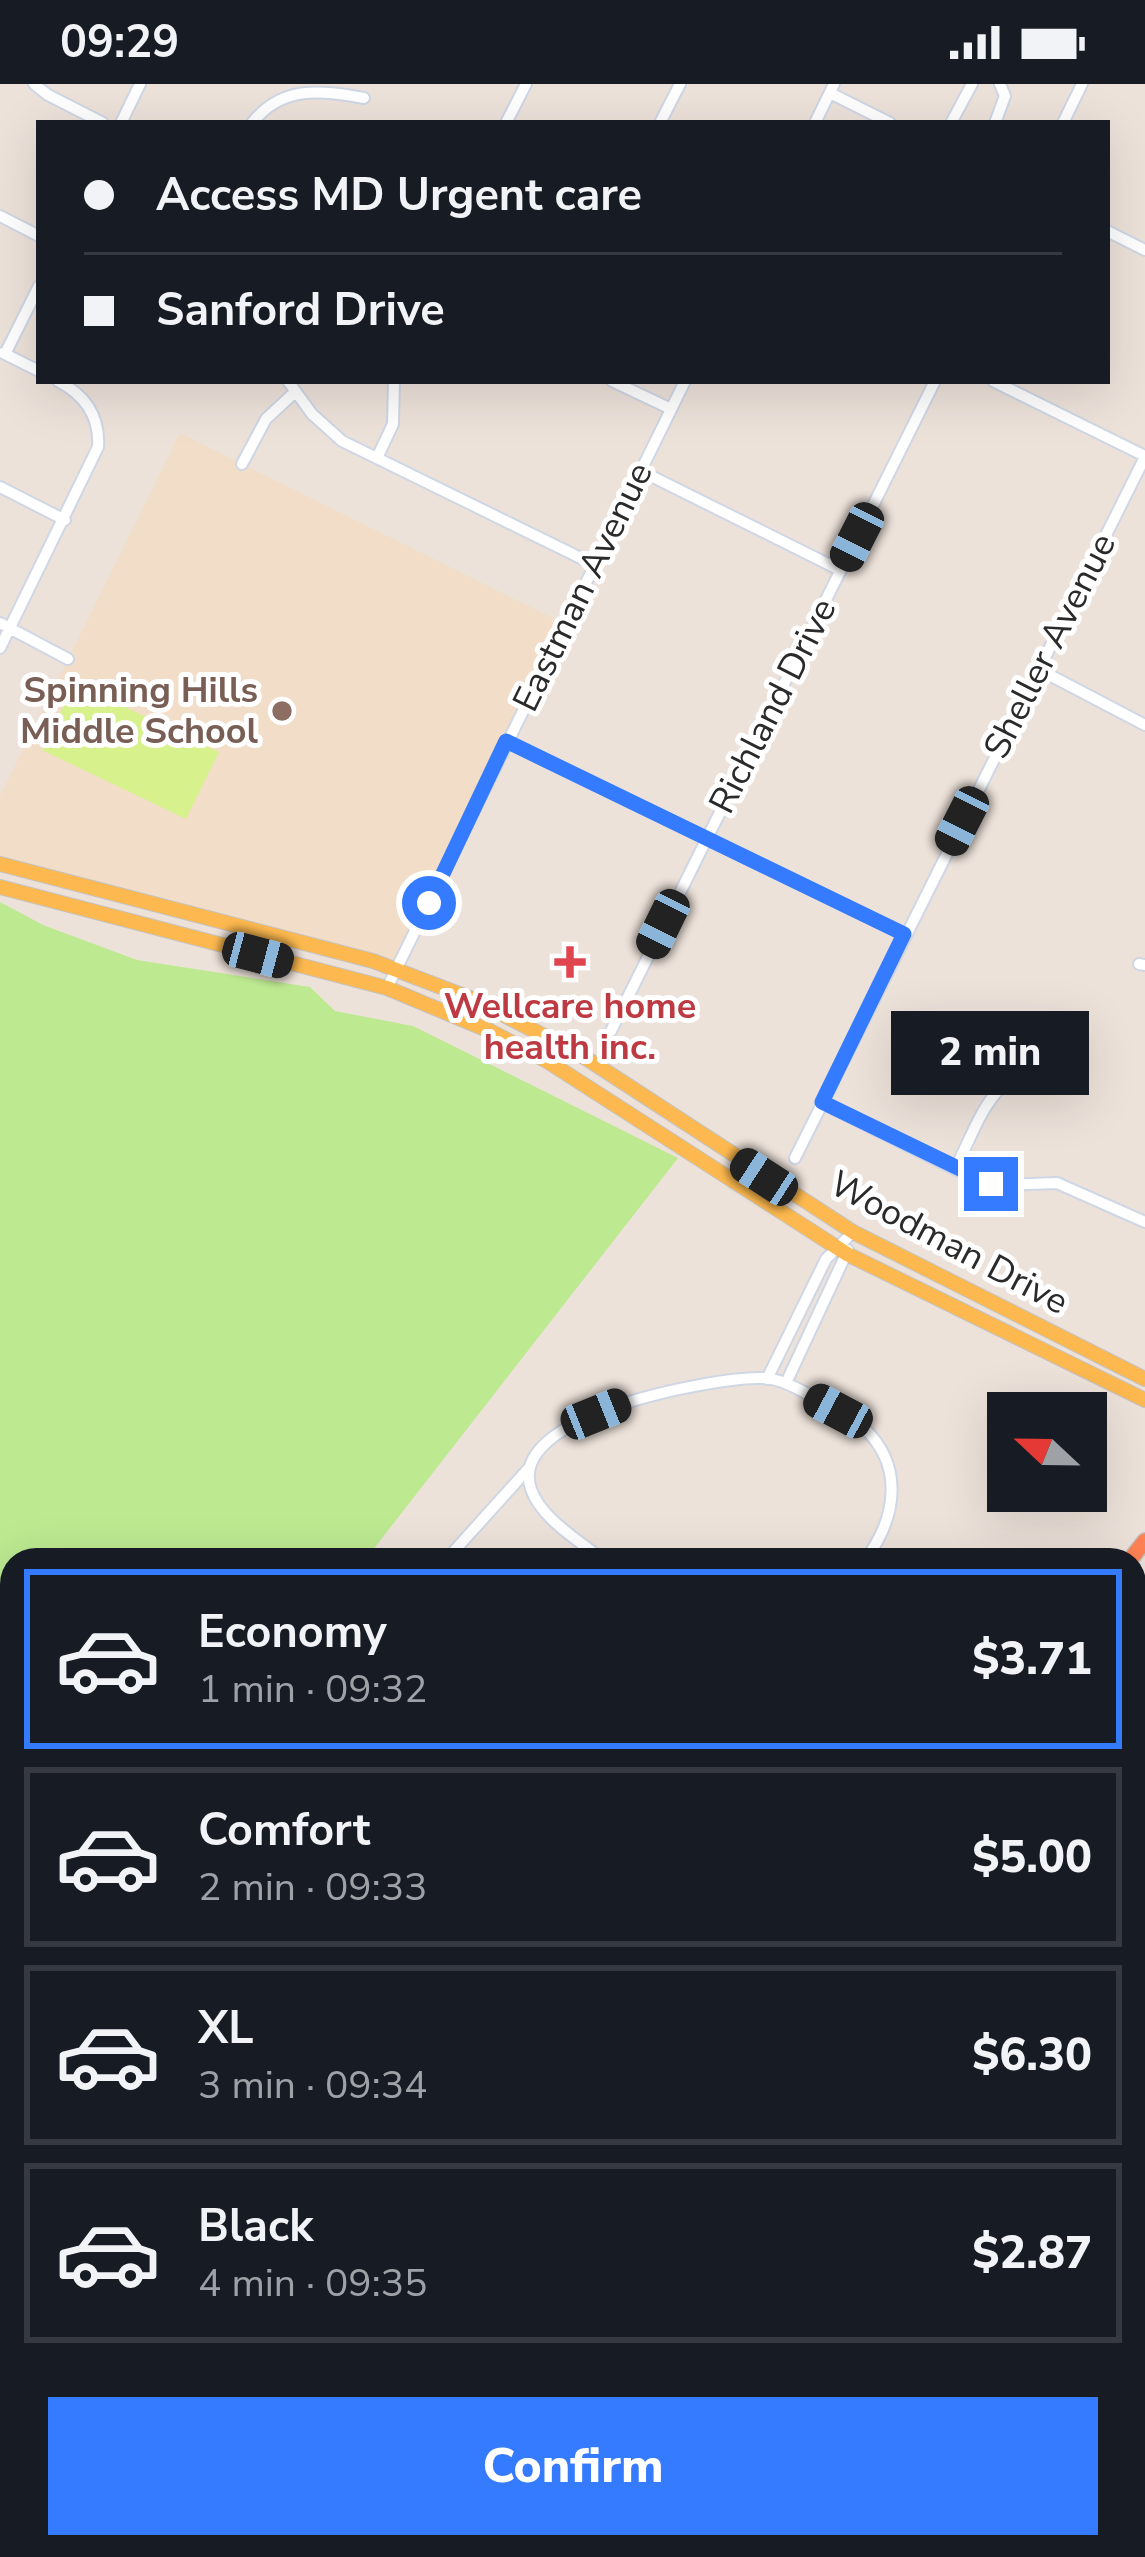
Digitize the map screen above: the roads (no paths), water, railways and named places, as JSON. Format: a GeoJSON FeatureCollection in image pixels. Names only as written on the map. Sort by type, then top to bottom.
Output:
{"type":"FeatureCollection","features":[{"type":"Feature","properties":{"kind":"main road","name":"Woodman Drive"},"geometry":{"type":"LineString","coordinates":[[0,864],[395,969],[543,1032],[854,1232],[1145,1379]]}},
{"type":"Feature","properties":{"kind":"main road","name":"Woodman Drive"},"geometry":{"type":"LineString","coordinates":[[0,887],[387,988],[490,1031],[548,1061],[842,1251],[1145,1400]]}},
{"type":"Feature","properties":{"kind":"street"},"geometry":{"type":"LineString","coordinates":[[34,84],[98,120]]}},
{"type":"Feature","properties":{"kind":"street"},"geometry":{"type":"LineString","coordinates":[[122,120],[140,84]]}},
{"type":"Feature","properties":{"kind":"street"},"geometry":{"type":"LineString","coordinates":[[508,120],[526,84]]}},
{"type":"Feature","properties":{"kind":"street"},"geometry":{"type":"LineString","coordinates":[[662,120],[680,84]]}},
{"type":"Feature","properties":{"kind":"street"},"geometry":{"type":"LineString","coordinates":[[953,120],[972,84]]}},
{"type":"Feature","properties":{"kind":"street"},"geometry":{"type":"LineString","coordinates":[[996,120],[1005,96],[1000,84]]}},
{"type":"Feature","properties":{"kind":"street"},"geometry":{"type":"LineString","coordinates":[[1064,120],[1082,84]]}},
{"type":"Feature","properties":{"kind":"street"},"geometry":{"type":"LineString","coordinates":[[816,120],[832,88],[885,120]]}},
{"type":"Feature","properties":{"kind":"street"},"geometry":{"type":"LineString","coordinates":[[255,120],[276,101],[302,92],[364,98]]}},
{"type":"Feature","properties":{"kind":"street"},"geometry":{"type":"LineString","coordinates":[[0,216],[36,234]]}},
{"type":"Feature","properties":{"kind":"street"},"geometry":{"type":"LineString","coordinates":[[1110,232],[1145,250]]}},
{"type":"Feature","properties":{"kind":"street"},"geometry":{"type":"LineString","coordinates":[[36,292],[3,353],[36,370]]}},
{"type":"Feature","properties":{"kind":"street"},"geometry":{"type":"LineString","coordinates":[[0,648],[5,626],[95,458],[98,436],[87,402],[62,384]]}},
{"type":"Feature","properties":{"kind":"street"},"geometry":{"type":"LineString","coordinates":[[377,458],[393,424],[394,384]]}},
{"type":"Feature","properties":{"kind":"street"},"geometry":{"type":"LineString","coordinates":[[618,384],[671,409]]}},
{"type":"Feature","properties":{"kind":"street","name":"Eastman Avenue"},"geometry":{"type":"LineString","coordinates":[[387,988],[684,384]]}},
{"type":"Feature","properties":{"kind":"street","name":"Richland Drive"},"geometry":{"type":"LineString","coordinates":[[611,1030],[933,384]]}},
{"type":"Feature","properties":{"kind":"street"},"geometry":{"type":"LineString","coordinates":[[999,384],[1145,456]]}},
{"type":"Feature","properties":{"kind":"street"},"geometry":{"type":"LineString","coordinates":[[242,464],[266,418],[291,387],[328,430],[596,565]]}},
{"type":"Feature","properties":{"kind":"street","name":"Sheller Avenue"},"geometry":{"type":"LineString","coordinates":[[795,1158],[1145,456]]}},
{"type":"Feature","properties":{"kind":"street"},"geometry":{"type":"LineString","coordinates":[[641,471],[840,570]]}},
{"type":"Feature","properties":{"kind":"street"},"geometry":{"type":"LineString","coordinates":[[0,487],[64,520]]}},
{"type":"Feature","properties":{"kind":"street"},"geometry":{"type":"LineString","coordinates":[[5,626],[68,659]]}},
{"type":"Feature","properties":{"kind":"street"},"geometry":{"type":"LineString","coordinates":[[1038,669],[1145,725]]}},
{"type":"Feature","properties":{"kind":"street"},"geometry":{"type":"LineString","coordinates":[[506,741],[904,934]]}},
{"type":"Feature","properties":{"kind":"street"},"geometry":{"type":"LineString","coordinates":[[955,1169],[1000,1086],[1024,1073],[1060,1082]]}},
{"type":"Feature","properties":{"kind":"street"},"geometry":{"type":"LineString","coordinates":[[822,1102],[991,1184],[1058,1184],[1145,1222]]}},
{"type":"Feature","properties":{"kind":"street"},"geometry":{"type":"LineString","coordinates":[[786,1383],[854,1232]]}},
{"type":"Feature","properties":{"kind":"street"},"geometry":{"type":"LineString","coordinates":[[767,1379],[826,1259],[842,1251]]}},
{"type":"Feature","properties":{"kind":"street"},"geometry":{"type":"LineString","coordinates":[[457,1548],[530,1467],[547,1440],[619,1405],[689,1388],[767,1379],[786,1383],[855,1420],[884,1455],[893,1485],[891,1512],[874,1548]]}},
{"type":"Feature","properties":{"kind":"street"},"geometry":{"type":"LineString","coordinates":[[530,1467],[530,1486],[538,1503],[589,1548]]}},
{"type":"Feature","properties":{"kind":"place","name":"Spinning Hills Middle School"},"geometry":{"type":"Point","coordinates":[282,711]}},
{"type":"Feature","properties":{"kind":"place","name":"Wellcare home health inc."},"geometry":{"type":"Point","coordinates":[570,962]}}]}
